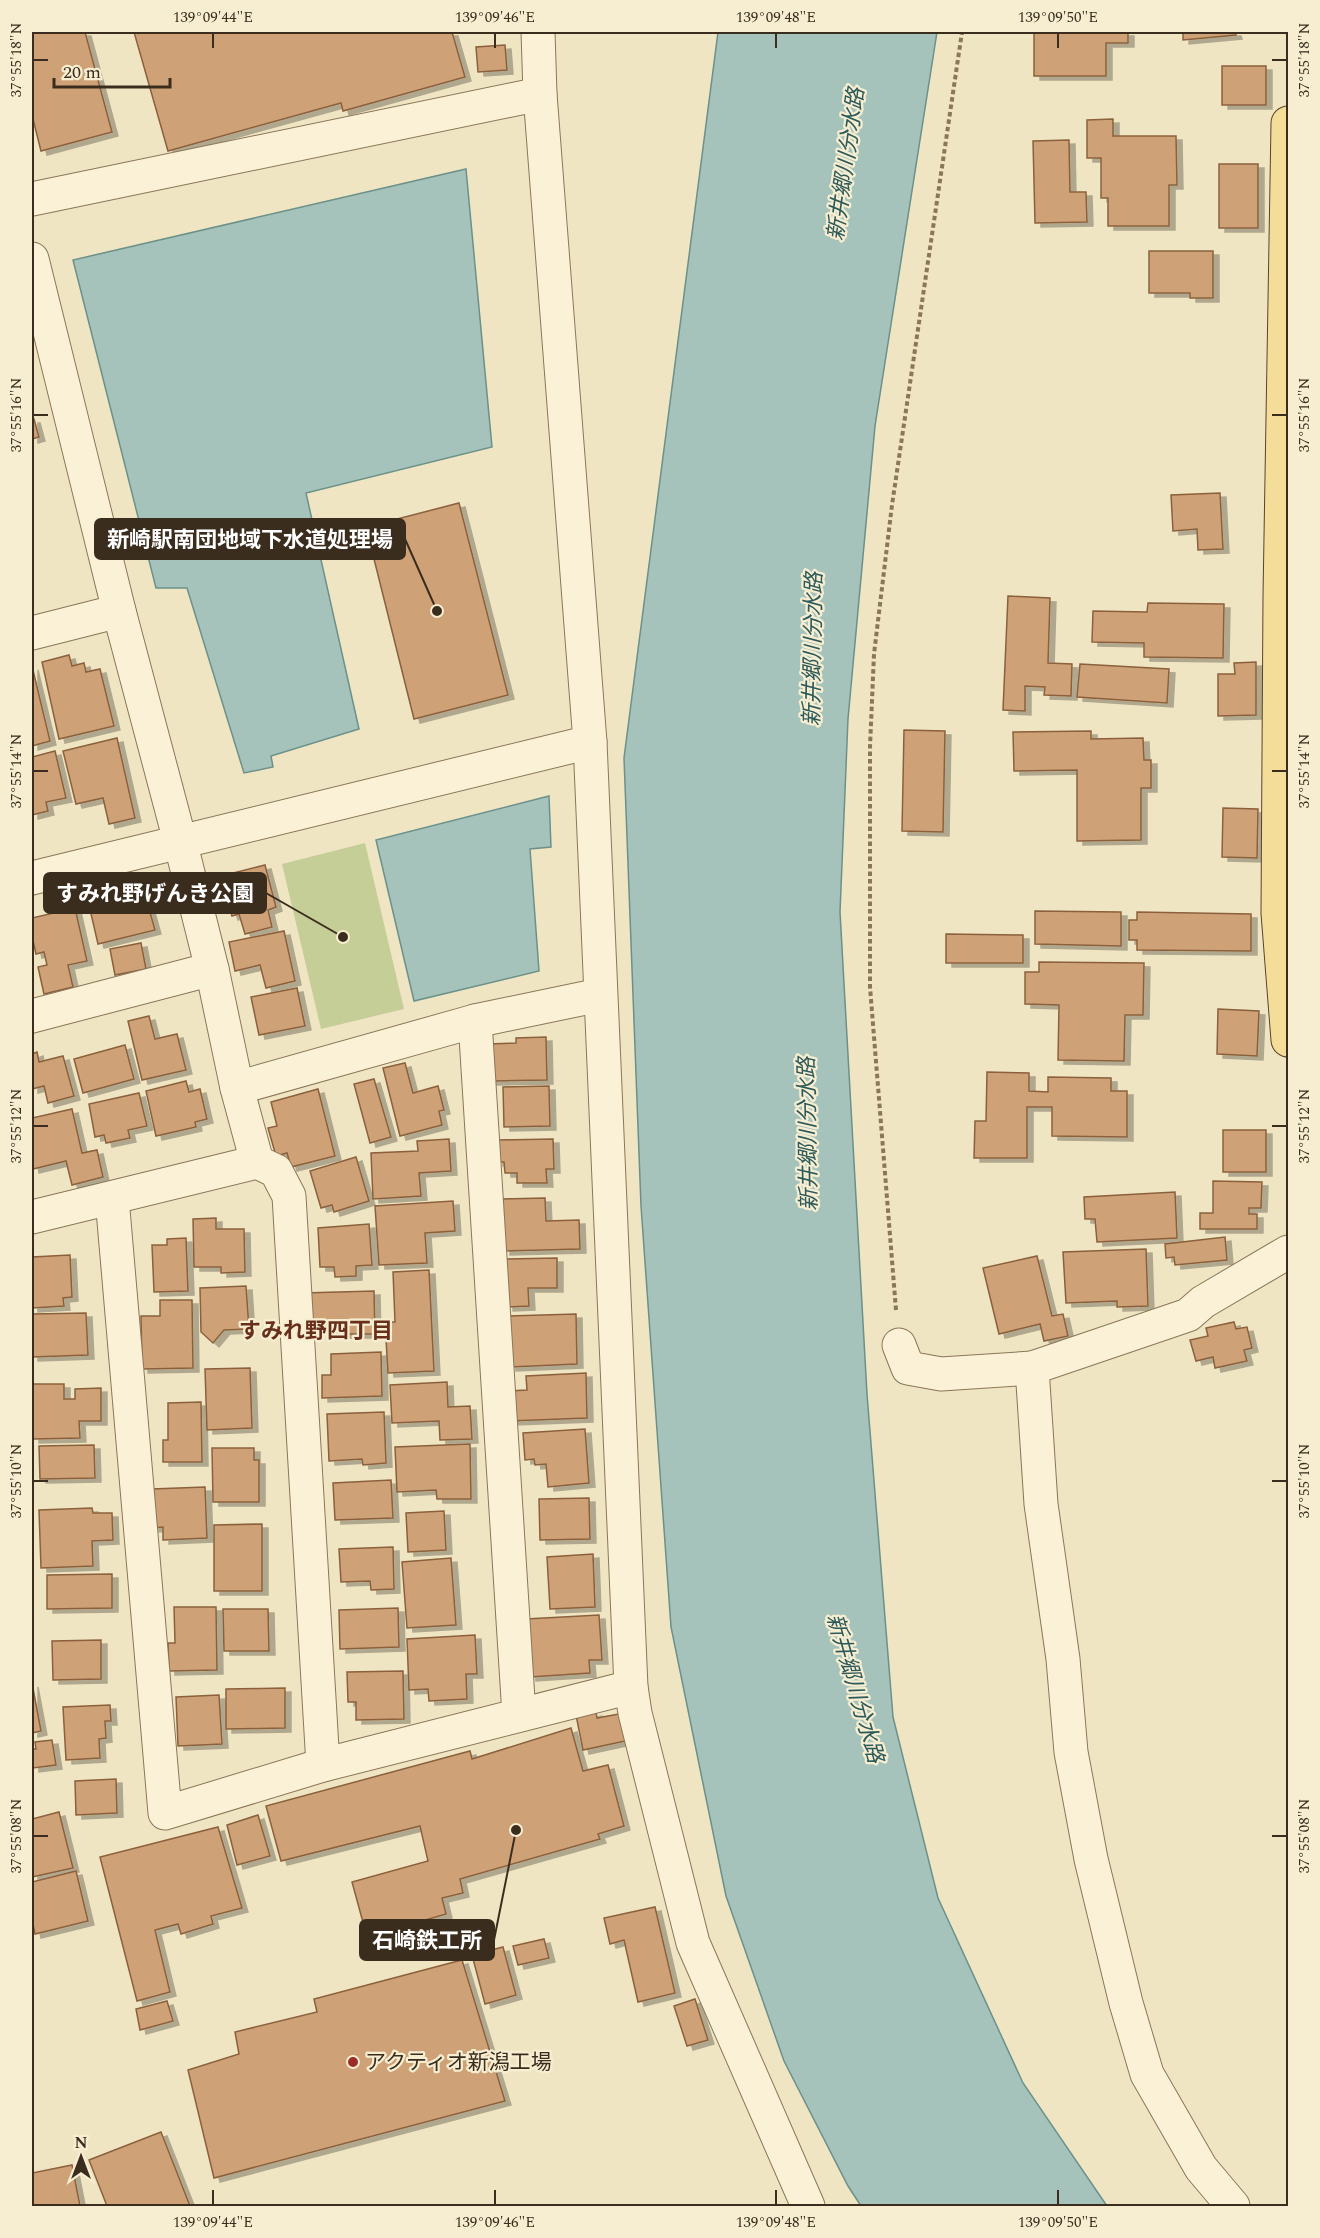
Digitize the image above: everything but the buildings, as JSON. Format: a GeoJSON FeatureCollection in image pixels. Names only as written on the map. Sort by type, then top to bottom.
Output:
{"type":"FeatureCollection","features":[{"type":"Feature","properties":{"kind":"main road"},"geometry":{"type":"LineString","coordinates":[[1288,123],[1281,513],[1278,913],[1288,1040]]}},
{"type":"Feature","properties":{"kind":"street"},"geometry":{"type":"LineString","coordinates":[[538,32],[540,94],[590,742],[631,1687],[635,1713],[693,1943],[808,2206]]}},
{"type":"Feature","properties":{"kind":"street"},"geometry":{"type":"LineString","coordinates":[[32,199],[540,94]]}},
{"type":"Feature","properties":{"kind":"street"},"geometry":{"type":"LineString","coordinates":[[32,259],[119,610],[212,969],[237,1088],[257,1162]]}},
{"type":"Feature","properties":{"kind":"street"},"geometry":{"type":"LineString","coordinates":[[32,633],[119,610]]}},
{"type":"Feature","properties":{"kind":"street"},"geometry":{"type":"LineString","coordinates":[[32,878],[590,742]]}},
{"type":"Feature","properties":{"kind":"street"},"geometry":{"type":"LineString","coordinates":[[32,1016],[212,969]]}},
{"type":"Feature","properties":{"kind":"street"},"geometry":{"type":"LineString","coordinates":[[237,1088],[475,1021],[600,995]]}},
{"type":"Feature","properties":{"kind":"street"},"geometry":{"type":"LineString","coordinates":[[475,1021],[519,1715]]}},
{"type":"Feature","properties":{"kind":"street"},"geometry":{"type":"LineString","coordinates":[[32,1217],[257,1162],[276,1171],[289,1196],[323,1765]]}},
{"type":"Feature","properties":{"kind":"street"},"geometry":{"type":"LineString","coordinates":[[112,1197],[165,1813],[323,1765],[631,1687]]}},
{"type":"Feature","properties":{"kind":"street"},"geometry":{"type":"LineString","coordinates":[[899,1345],[908,1368],[941,1374],[1032,1368],[1188,1315],[1203,1302],[1288,1252]]}},
{"type":"Feature","properties":{"kind":"street"},"geometry":{"type":"LineString","coordinates":[[1032,1368],[1041,1504],[1063,1659],[1071,1752],[1091,1859],[1126,2003],[1147,2074],[1201,2168],[1233,2206]]}},
{"type":"Feature","properties":{"kind":"path"},"geometry":{"type":"LineString","coordinates":[[899,1345],[870,987],[870,747],[873,666],[892,505],[962,32]]}},
{"type":"Feature","properties":{"kind":"green space"},"geometry":{"type":"Polygon","coordinates":[[[365,843],[404,1009],[321,1029],[282,864],[365,843]]]}},
{"type":"Feature","properties":{"kind":"water","name":"新井郷川分水路"},"geometry":{"type":"Polygon","coordinates":[[[718,32],[937,32],[875,426],[848,719],[840,912],[867,1394],[893,1717],[938,1898],[1023,2083],[1107,2206],[861,2206],[848,2186],[784,2061],[726,1896],[671,1627],[641,1206],[624,758],[718,32]]]}},
{"type":"Feature","properties":{"kind":"water"},"geometry":{"type":"Polygon","coordinates":[[[466,169],[492,447],[306,493],[359,729],[271,756],[273,767],[244,773],[187,588],[156,588],[73,260],[466,169]]]}},
{"type":"Feature","properties":{"kind":"water"},"geometry":{"type":"Polygon","coordinates":[[[549,796],[551,847],[530,849],[539,971],[414,1001],[376,840],[549,796]]]}},
{"type":"Feature","properties":{"kind":"place","name":"新崎駅南団地域下水道処理場"},"geometry":{"type":"Point","coordinates":[437,611]}},
{"type":"Feature","properties":{"kind":"place","name":"すみれ野げんき公園"},"geometry":{"type":"Point","coordinates":[343,937]}},
{"type":"Feature","properties":{"kind":"place","name":"石崎鉄工所"},"geometry":{"type":"Point","coordinates":[516,1830]}},
{"type":"Feature","properties":{"kind":"place","name":"アクティオ新潟工場"},"geometry":{"type":"Point","coordinates":[353,2062]}},
{"type":"Feature","properties":{"kind":"district","name":"すみれ野四丁目"},"geometry":{"type":"Point","coordinates":[316,1330]}}]}
